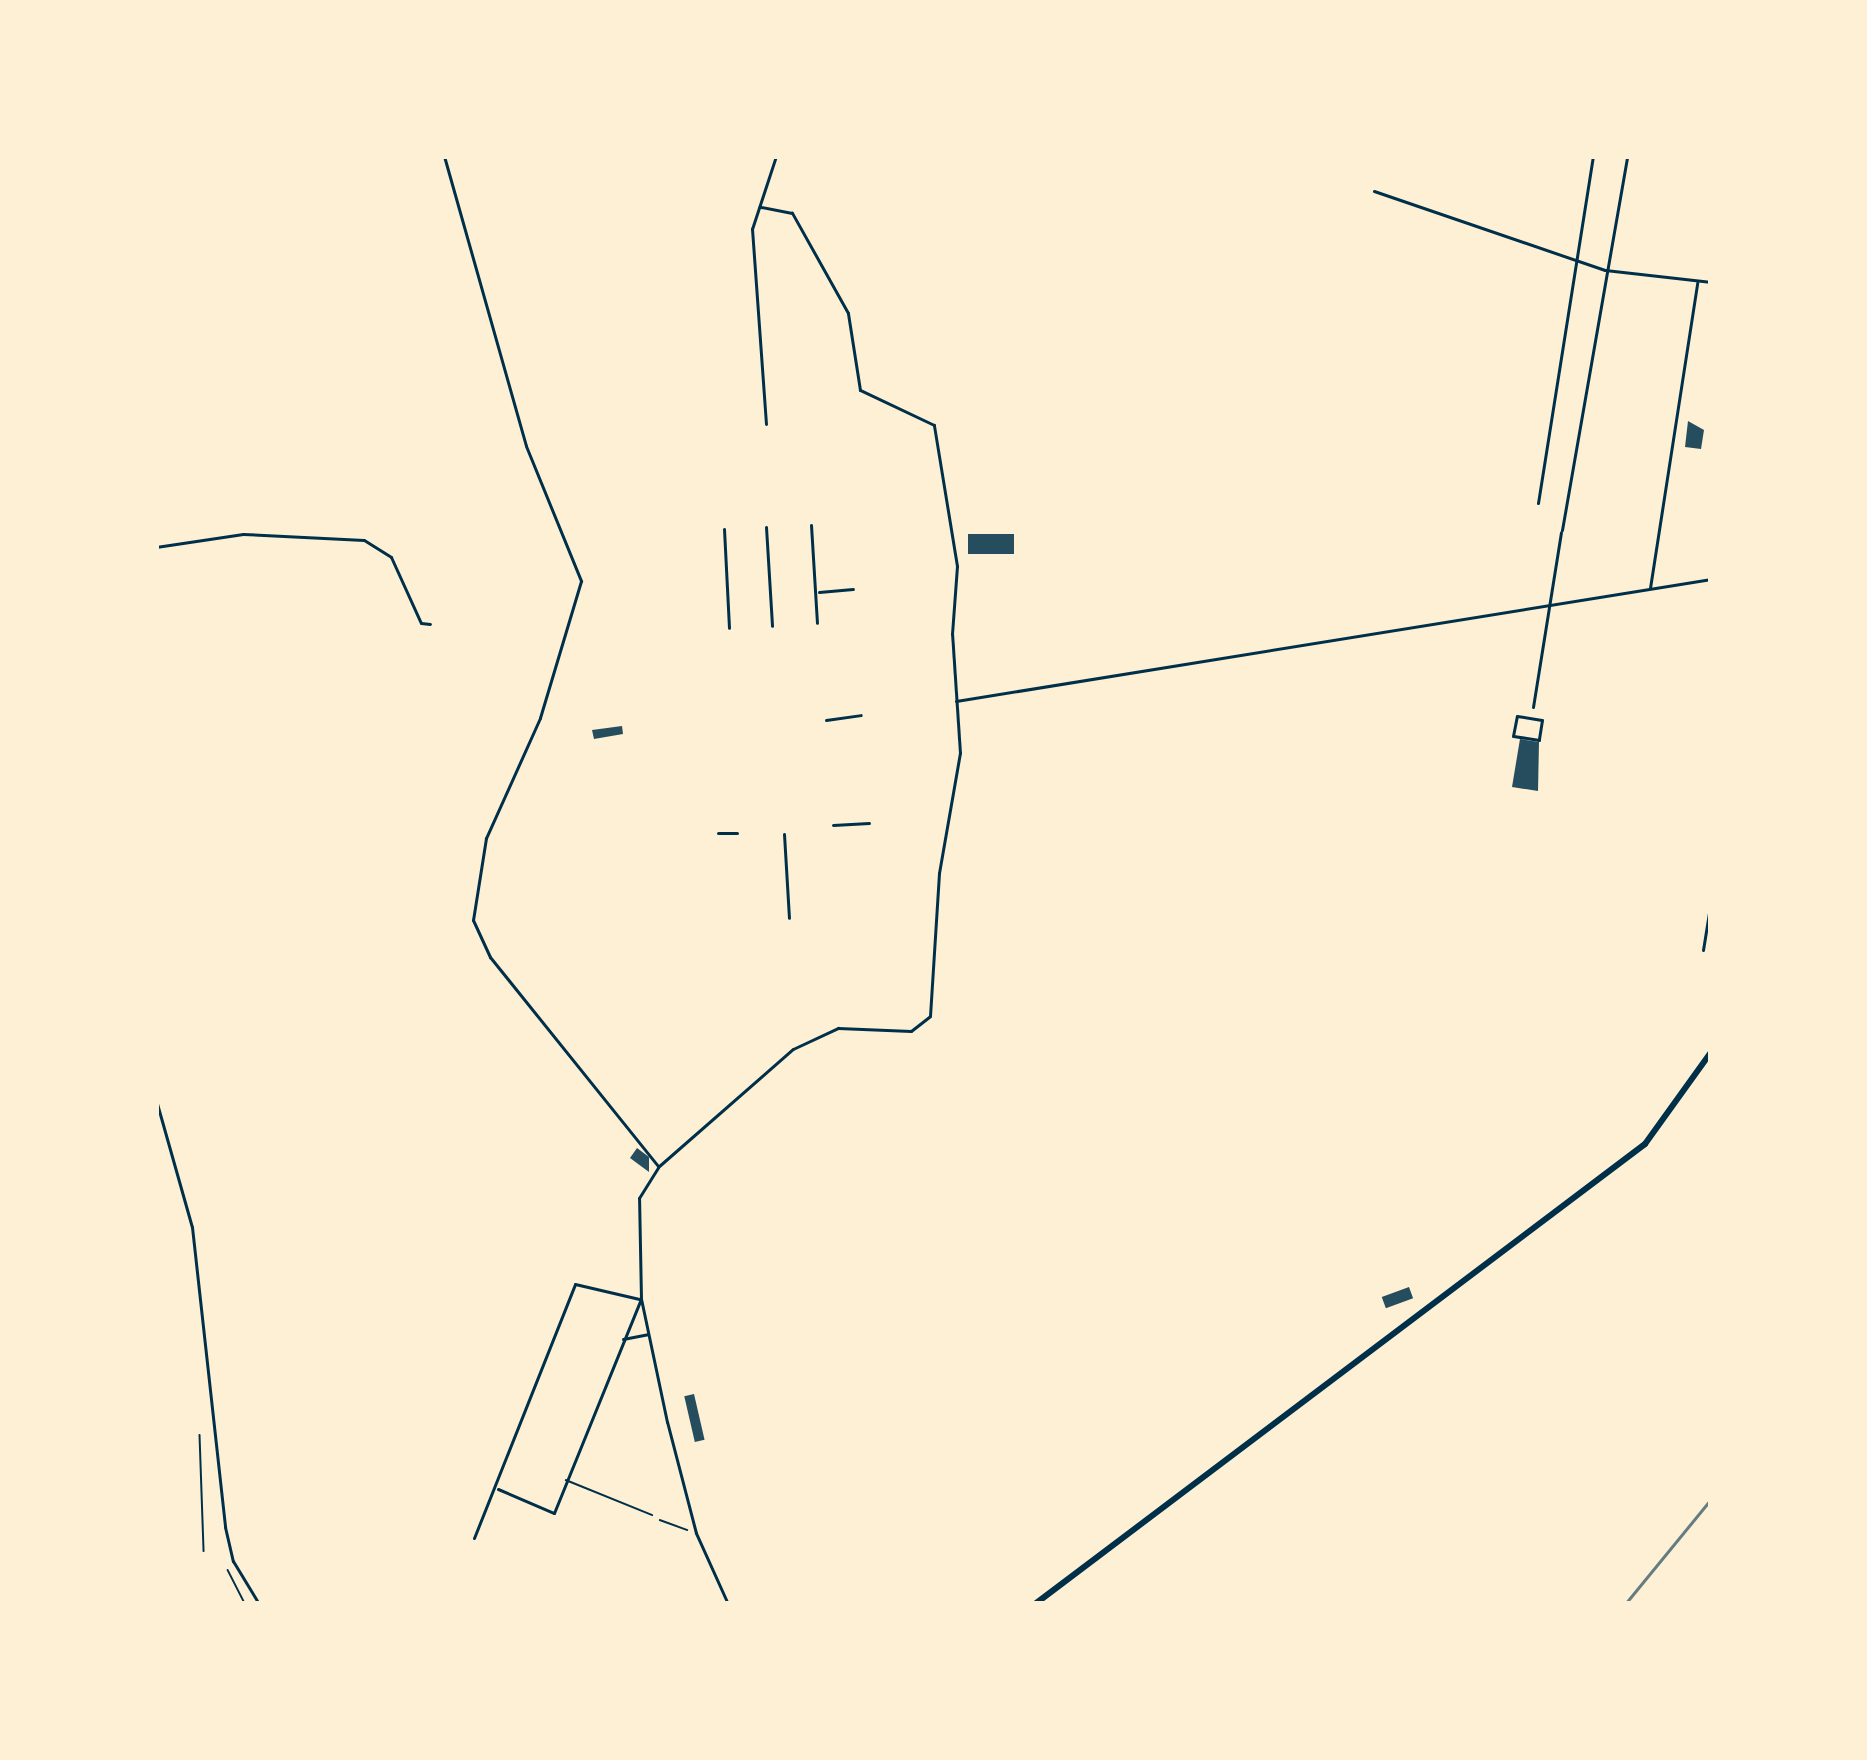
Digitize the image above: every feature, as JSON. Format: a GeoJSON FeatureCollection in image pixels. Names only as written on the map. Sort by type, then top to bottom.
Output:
{"type":"FeatureCollection","features":[{"type":"Feature","properties":{"kind":"main road"},"geometry":{"type":"LineString","coordinates":[[1035,1604],[1645,1144],[1711,1052]]}},
{"type":"Feature","properties":{"kind":"street"},"geometry":{"type":"LineString","coordinates":[[444,156],[520,426],[580,581],[547,700],[486,838],[472,920],[490,957],[658,1167]]}},
{"type":"Feature","properties":{"kind":"street"},"geometry":{"type":"LineString","coordinates":[[766,424],[751,274],[760,207],[776,156]]}},
{"type":"Feature","properties":{"kind":"street"},"geometry":{"type":"LineString","coordinates":[[1538,503],[1593,156]]}},
{"type":"Feature","properties":{"kind":"street"},"geometry":{"type":"LineString","coordinates":[[1533,707],[1627,156]]}},
{"type":"Feature","properties":{"kind":"street"},"geometry":{"type":"LineString","coordinates":[[1374,191],[1605,270],[1711,283]]}},
{"type":"Feature","properties":{"kind":"street"},"geometry":{"type":"LineString","coordinates":[[728,1604],[696,1533],[648,1334],[641,1299],[637,1212],[658,1167],[817,1034],[911,1031],[930,1016],[939,873],[960,753],[957,566],[934,424],[860,390],[855,332],[842,302],[792,213],[760,207]]}},
{"type":"Feature","properties":{"kind":"street"},"geometry":{"type":"LineString","coordinates":[[1650,588],[1697,281]]}},
{"type":"Feature","properties":{"kind":"street"},"geometry":{"type":"LineString","coordinates":[[812,525],[817,622]]}},
{"type":"Feature","properties":{"kind":"street"},"geometry":{"type":"LineString","coordinates":[[766,527],[772,626]]}},
{"type":"Feature","properties":{"kind":"street"},"geometry":{"type":"LineString","coordinates":[[724,529],[729,628]]}},
{"type":"Feature","properties":{"kind":"street"},"geometry":{"type":"LineString","coordinates":[[156,547],[243,534],[364,540],[391,557],[421,622],[430,624]]}},
{"type":"Feature","properties":{"kind":"street"},"geometry":{"type":"LineString","coordinates":[[956,701],[1711,579]]}},
{"type":"Feature","properties":{"kind":"street"},"geometry":{"type":"LineString","coordinates":[[815,592],[853,590]]}},
{"type":"Feature","properties":{"kind":"street"},"geometry":{"type":"LineString","coordinates":[[826,720],[861,715]]}},
{"type":"Feature","properties":{"kind":"street"},"geometry":{"type":"LineString","coordinates":[[1517,716],[1542,720],[1539,740],[1514,736],[1517,716]]}},
{"type":"Feature","properties":{"kind":"street"},"geometry":{"type":"LineString","coordinates":[[833,825],[869,823]]}},
{"type":"Feature","properties":{"kind":"street"},"geometry":{"type":"LineString","coordinates":[[718,833],[737,833]]}},
{"type":"Feature","properties":{"kind":"street"},"geometry":{"type":"LineString","coordinates":[[784,834],[788,918]]}},
{"type":"Feature","properties":{"kind":"street"},"geometry":{"type":"LineString","coordinates":[[1703,950],[1711,901]]}},
{"type":"Feature","properties":{"kind":"street"},"geometry":{"type":"LineString","coordinates":[[156,1100],[192,1227],[225,1527],[233,1561],[260,1604]]}},
{"type":"Feature","properties":{"kind":"street"},"geometry":{"type":"LineString","coordinates":[[474,1538],[575,1284],[641,1299]]}},
{"type":"Feature","properties":{"kind":"street"},"geometry":{"type":"LineString","coordinates":[[495,1488],[554,1513],[641,1299]]}},
{"type":"Feature","properties":{"kind":"street"},"geometry":{"type":"LineString","coordinates":[[622,1340],[648,1334]]}},
{"type":"Feature","properties":{"kind":"lane"},"geometry":{"type":"LineString","coordinates":[[566,1480],[652,1515]]}},
{"type":"Feature","properties":{"kind":"path"},"geometry":{"type":"LineString","coordinates":[[200,1435],[204,1551]]}},
{"type":"Feature","properties":{"kind":"path"},"geometry":{"type":"LineString","coordinates":[[652,1515],[696,1533]]}},
{"type":"Feature","properties":{"kind":"path"},"geometry":{"type":"LineString","coordinates":[[228,1570],[245,1604]]}},
{"type":"Feature","properties":{"kind":"building"},"geometry":{"type":"Polygon","coordinates":[[[1688,421],[1704,430],[1701,449],[1685,447],[1688,421]]]}},
{"type":"Feature","properties":{"kind":"building"},"geometry":{"type":"Polygon","coordinates":[[[968,534],[1014,534],[1014,554],[968,554],[968,534]]]}},
{"type":"Feature","properties":{"kind":"building"},"geometry":{"type":"Polygon","coordinates":[[[622,726],[623,734],[594,739],[592,730],[622,726]]]}},
{"type":"Feature","properties":{"kind":"building"},"geometry":{"type":"Polygon","coordinates":[[[1520,739],[1539,742],[1538,791],[1512,787],[1520,739]]]}},
{"type":"Feature","properties":{"kind":"building"},"geometry":{"type":"Polygon","coordinates":[[[637,1148],[649,1157],[649,1172],[630,1158],[637,1148]]]}},
{"type":"Feature","properties":{"kind":"building"},"geometry":{"type":"Polygon","coordinates":[[[1409,1287],[1413,1298],[1386,1308],[1382,1297],[1409,1287]]]}},
{"type":"Feature","properties":{"kind":"building"},"geometry":{"type":"Polygon","coordinates":[[[694,1394],[705,1440],[695,1442],[684,1396],[694,1394]]]}},
{"type":"Feature","properties":{"kind":"railway"},"geometry":{"type":"LineString","coordinates":[[1625,1604],[1711,1499]]}}]}
